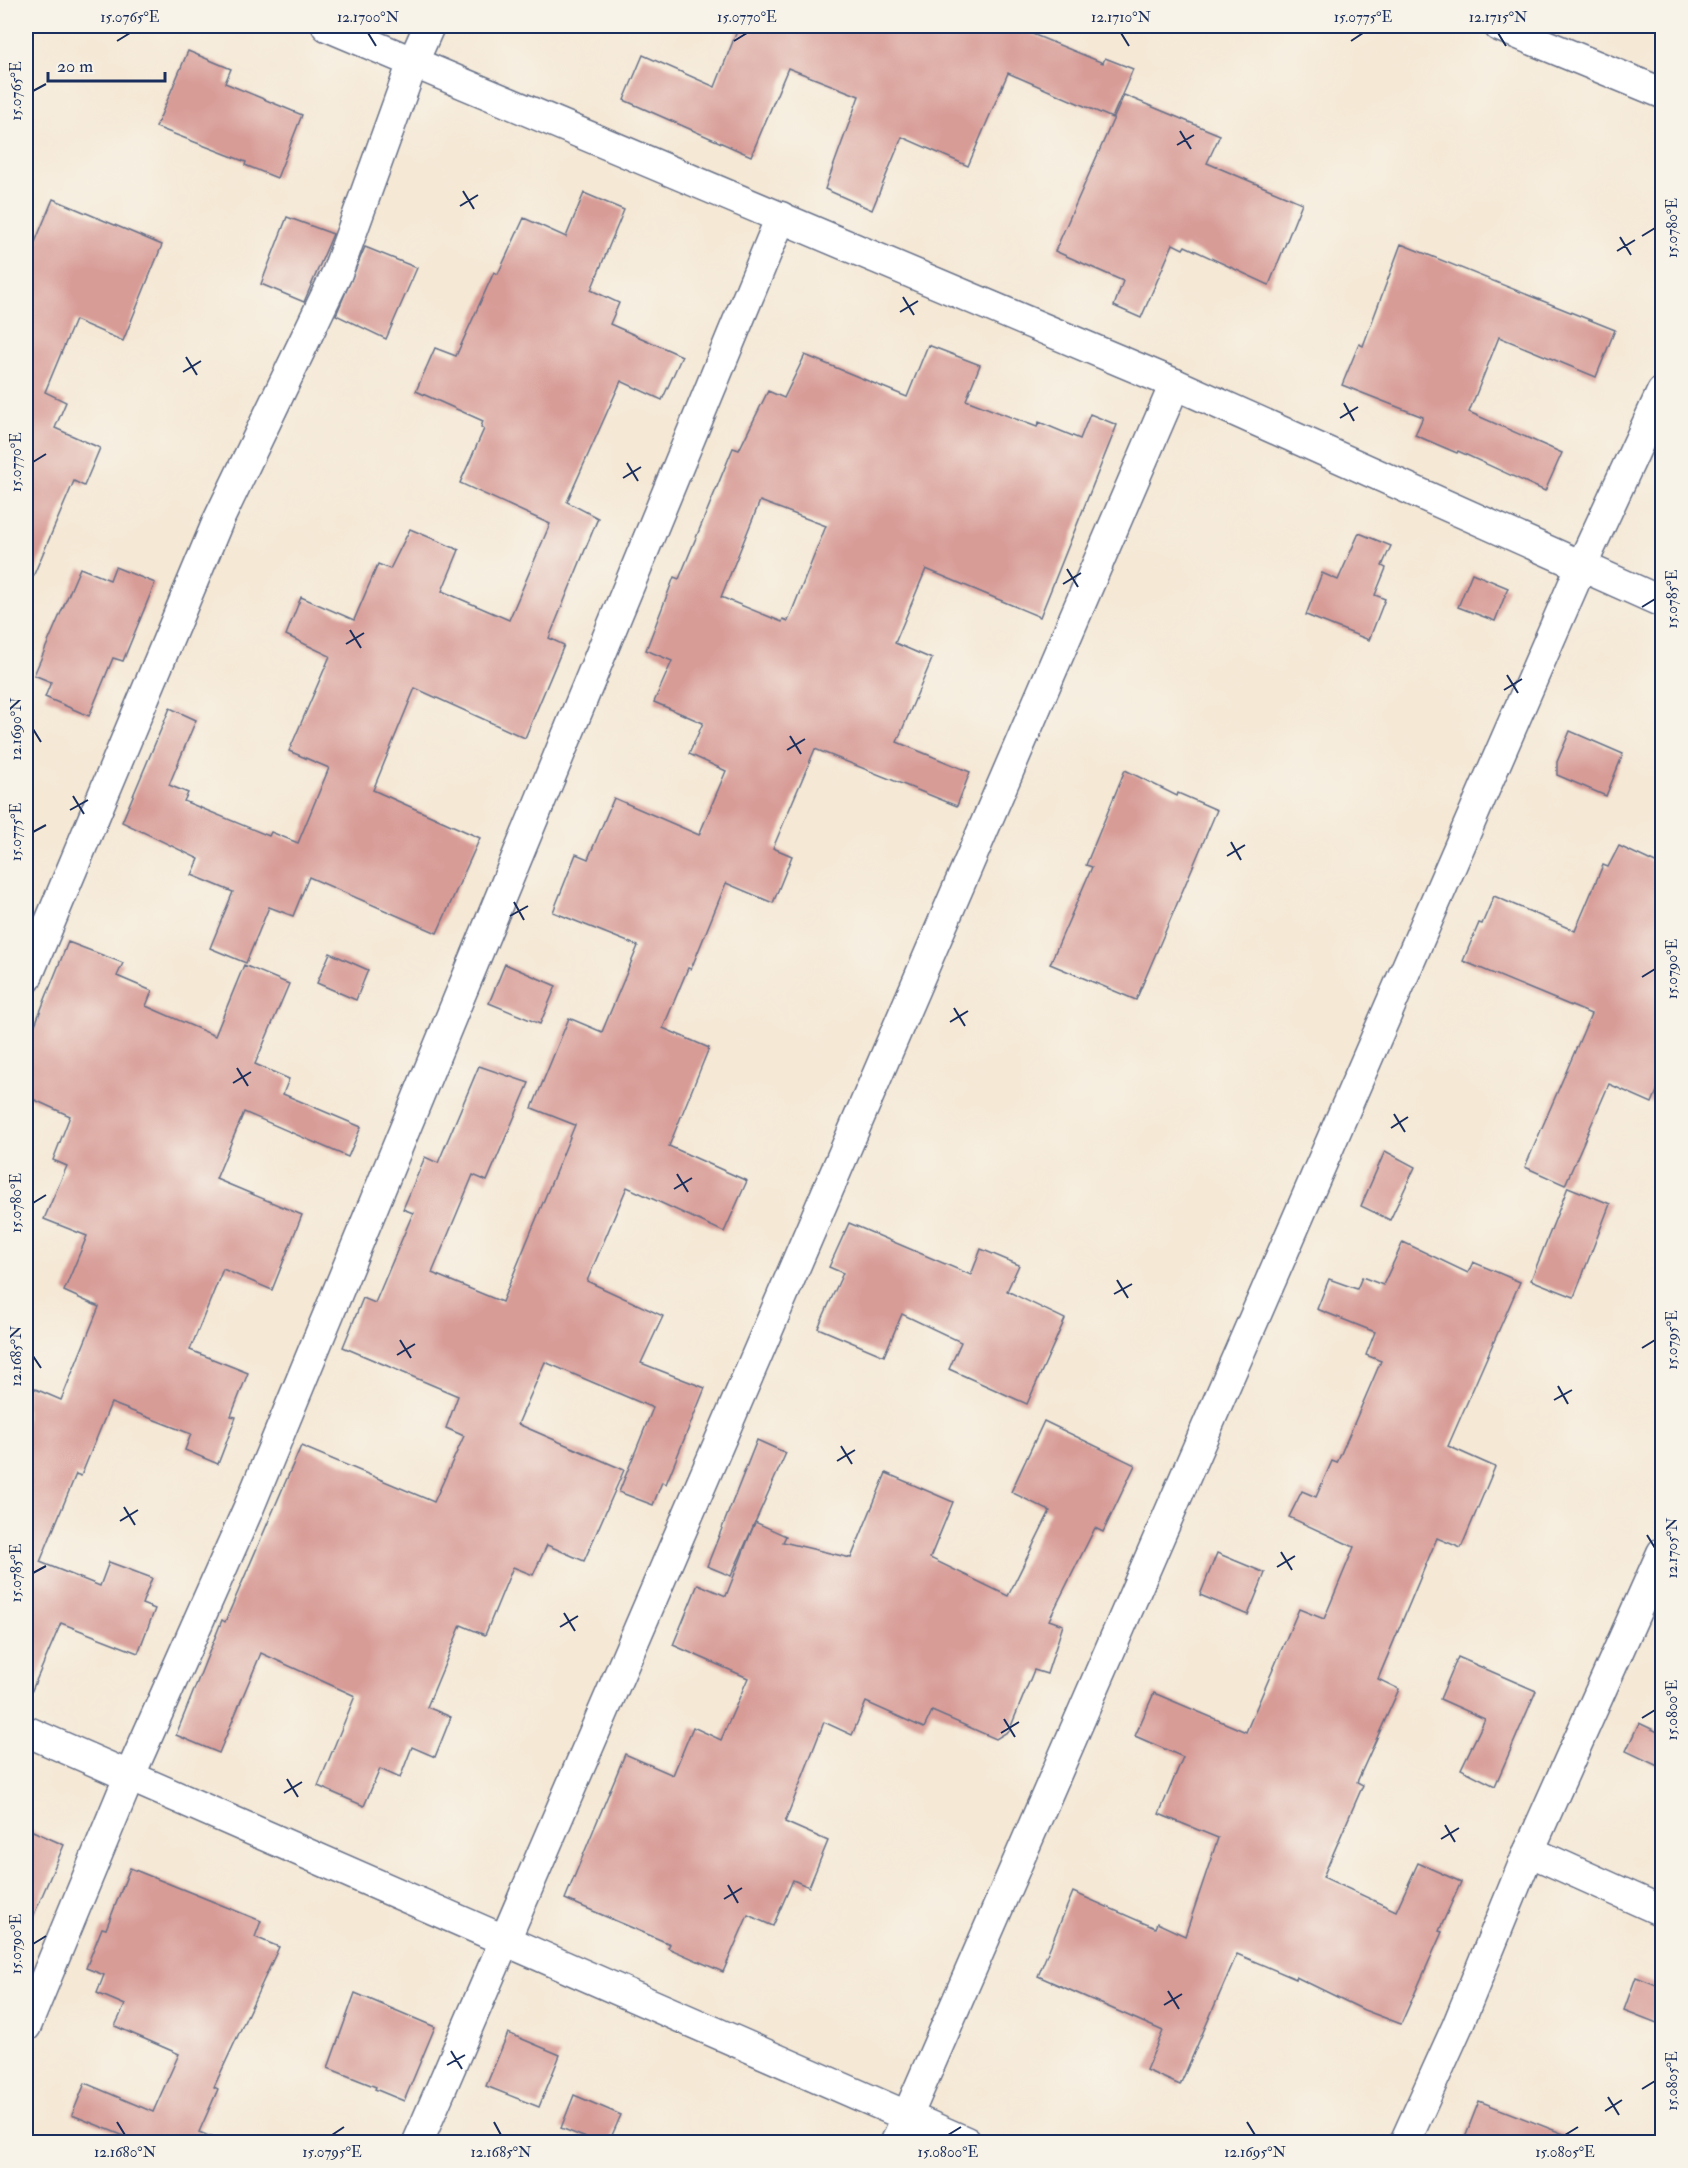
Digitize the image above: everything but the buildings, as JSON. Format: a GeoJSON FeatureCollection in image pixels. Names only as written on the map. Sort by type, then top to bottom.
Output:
{"type":"FeatureCollection","features":[{"type":"Feature","properties":{"kind":"street"},"geometry":{"type":"LineString","coordinates":[[327,26],[1175,384],[1662,602]]}},
{"type":"Feature","properties":{"kind":"street"},"geometry":{"type":"LineString","coordinates":[[26,979],[218,521],[337,273],[413,62],[429,26]]}},
{"type":"Feature","properties":{"kind":"street"},"geometry":{"type":"LineString","coordinates":[[1499,26],[1662,93]]}},
{"type":"Feature","properties":{"kind":"street"},"geometry":{"type":"LineString","coordinates":[[26,2026],[130,1775],[249,1507],[781,217]]}},
{"type":"Feature","properties":{"kind":"street"},"geometry":{"type":"LineString","coordinates":[[418,2142],[1175,384]]}},
{"type":"Feature","properties":{"kind":"street"},"geometry":{"type":"LineString","coordinates":[[900,2130],[1581,567],[1662,392]]}},
{"type":"Feature","properties":{"kind":"street"},"geometry":{"type":"LineString","coordinates":[[1405,2142],[1457,2027],[1528,1851],[1662,1553]]}},
{"type":"Feature","properties":{"kind":"street"},"geometry":{"type":"LineString","coordinates":[[26,1731],[505,1941],[900,2130],[966,2142]]}},
{"type":"Feature","properties":{"kind":"street"},"geometry":{"type":"LineString","coordinates":[[1528,1851],[1662,1911]]}}]}
